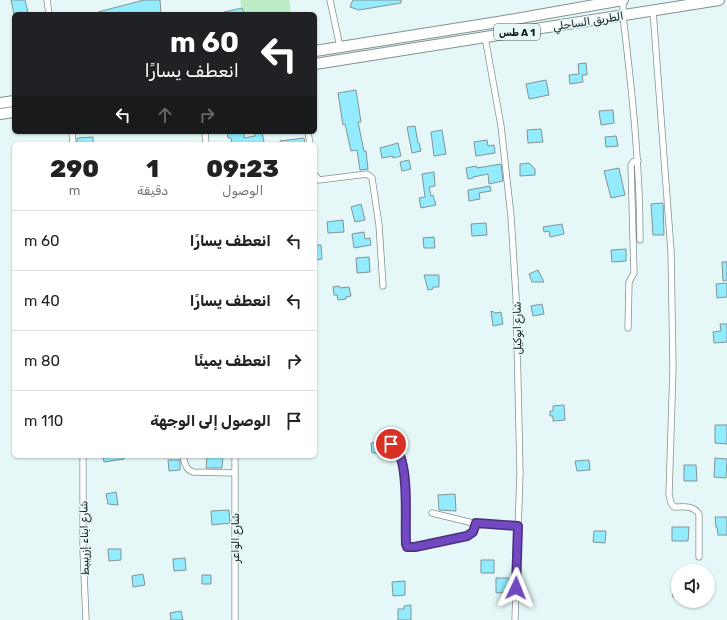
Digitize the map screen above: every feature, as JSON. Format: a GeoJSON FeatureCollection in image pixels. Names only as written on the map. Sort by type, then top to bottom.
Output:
{"type":"FeatureCollection","features":[{"type":"Feature","properties":{"kind":"highway","name":"الطريق الساحلي"},"geometry":{"type":"LineString","coordinates":[[317,51],[498,22],[623,0]]}},
{"type":"Feature","properties":{"kind":"highway","name":"الطريق الساحلي"},"geometry":{"type":"LineString","coordinates":[[317,64],[719,0]]}},
{"type":"Feature","properties":{"kind":"highway"},"geometry":{"type":"LineString","coordinates":[[0,103],[12,101]]}},
{"type":"Feature","properties":{"kind":"highway"},"geometry":{"type":"LineString","coordinates":[[0,114],[12,112]]}},
{"type":"Feature","properties":{"kind":"street"},"geometry":{"type":"LineString","coordinates":[[47,0],[49,12]]}},
{"type":"Feature","properties":{"kind":"street"},"geometry":{"type":"LineString","coordinates":[[330,0],[340,47]]}},
{"type":"Feature","properties":{"kind":"street"},"geometry":{"type":"LineString","coordinates":[[623,0],[623,16],[630,70],[638,160],[640,240]]}},
{"type":"Feature","properties":{"kind":"street"},"geometry":{"type":"LineString","coordinates":[[653,11],[670,251],[673,366],[669,494],[671,503],[674,507],[692,508],[695,509],[698,514],[699,557]]}},
{"type":"Feature","properties":{"kind":"street","name":"شارع ابوكيل"},"geometry":{"type":"LineString","coordinates":[[485,37],[500,119],[514,251],[520,472],[515,620]]}},
{"type":"Feature","properties":{"kind":"street"},"geometry":{"type":"LineString","coordinates":[[628,328],[629,282],[634,274],[631,165],[633,162],[638,160]]}},
{"type":"Feature","properties":{"kind":"street"},"geometry":{"type":"LineString","coordinates":[[317,178],[319,180],[367,174],[372,178],[379,225],[384,286]]}},
{"type":"Feature","properties":{"kind":"street"},"geometry":{"type":"LineString","coordinates":[[391,444],[400,456],[402,462],[405,482],[407,547],[415,547],[467,536],[473,532],[476,523]]}},
{"type":"Feature","properties":{"kind":"street","name":"شارع ابناء إزريبيط"},"geometry":{"type":"LineString","coordinates":[[83,458],[83,550],[86,620]]}},
{"type":"Feature","properties":{"kind":"street"},"geometry":{"type":"LineString","coordinates":[[184,458],[186,467],[193,472],[234,473]]}},
{"type":"Feature","properties":{"kind":"street","name":"شارع الواعر"},"geometry":{"type":"LineString","coordinates":[[235,458],[235,620]]}},
{"type":"Feature","properties":{"kind":"street"},"geometry":{"type":"LineString","coordinates":[[432,512],[476,523],[518,526]]}},
{"type":"Feature","properties":{"kind":"green space"},"geometry":{"type":"Polygon","coordinates":[[[240,0],[289,0],[291,12],[243,12],[240,0]]]}},
{"type":"Feature","properties":{"kind":"building"},"geometry":{"type":"Polygon","coordinates":[[[11,0],[25,0],[28,12],[14,12],[11,0]]]}},
{"type":"Feature","properties":{"kind":"building"},"geometry":{"type":"Polygon","coordinates":[[[144,0],[160,0],[161,12],[98,12],[144,0]]]}},
{"type":"Feature","properties":{"kind":"building"},"geometry":{"type":"Polygon","coordinates":[[[353,0],[401,0],[401,3],[359,10],[350,7],[353,0]]]}},
{"type":"Feature","properties":{"kind":"building"},"geometry":{"type":"Polygon","coordinates":[[[242,8],[243,12],[224,12],[242,8]]]}},
{"type":"Feature","properties":{"kind":"building"},"geometry":{"type":"Polygon","coordinates":[[[586,63],[587,75],[582,75],[583,82],[570,84],[569,75],[579,74],[578,64],[586,63]]]}},
{"type":"Feature","properties":{"kind":"building"},"geometry":{"type":"Polygon","coordinates":[[[546,80],[549,95],[529,99],[526,84],[546,80]]]}},
{"type":"Feature","properties":{"kind":"building"},"geometry":{"type":"Polygon","coordinates":[[[356,90],[361,122],[358,122],[364,151],[366,151],[368,169],[360,170],[357,150],[351,151],[345,124],[343,125],[338,93],[356,90]]]}},
{"type":"Feature","properties":{"kind":"building"},"geometry":{"type":"Polygon","coordinates":[[[613,110],[614,123],[601,125],[599,111],[613,110]]]}},
{"type":"Feature","properties":{"kind":"building"},"geometry":{"type":"Polygon","coordinates":[[[415,126],[421,151],[412,153],[407,127],[415,126]]]}},
{"type":"Feature","properties":{"kind":"building"},"geometry":{"type":"Polygon","coordinates":[[[541,129],[543,142],[528,143],[527,130],[541,129]]]}},
{"type":"Feature","properties":{"kind":"building"},"geometry":{"type":"Polygon","coordinates":[[[442,130],[446,154],[434,156],[431,132],[442,130]]]}},
{"type":"Feature","properties":{"kind":"building"},"geometry":{"type":"Polygon","coordinates":[[[227,134],[244,134],[244,138],[255,136],[255,134],[262,134],[264,142],[232,142],[231,138],[228,138],[227,134]]]}},
{"type":"Feature","properties":{"kind":"building"},"geometry":{"type":"Polygon","coordinates":[[[616,136],[618,146],[606,147],[605,137],[616,136]]]}},
{"type":"Feature","properties":{"kind":"building"},"geometry":{"type":"Polygon","coordinates":[[[93,137],[93,142],[77,142],[77,138],[93,137]]]}},
{"type":"Feature","properties":{"kind":"building"},"geometry":{"type":"Polygon","coordinates":[[[304,138],[305,142],[280,142],[304,138]]]}},
{"type":"Feature","properties":{"kind":"building"},"geometry":{"type":"Polygon","coordinates":[[[487,140],[488,146],[494,145],[495,153],[476,156],[474,142],[487,140]]]}},
{"type":"Feature","properties":{"kind":"building"},"geometry":{"type":"Polygon","coordinates":[[[398,143],[401,156],[382,158],[380,148],[398,143]]]}},
{"type":"Feature","properties":{"kind":"building"},"geometry":{"type":"Polygon","coordinates":[[[409,160],[411,169],[402,171],[400,162],[409,160]]]}},
{"type":"Feature","properties":{"kind":"building"},"geometry":{"type":"Polygon","coordinates":[[[529,163],[535,169],[535,175],[520,176],[520,164],[529,163]]]}},
{"type":"Feature","properties":{"kind":"building"},"geometry":{"type":"Polygon","coordinates":[[[501,164],[503,181],[489,184],[488,174],[468,179],[466,168],[476,166],[477,168],[501,164]]]}},
{"type":"Feature","properties":{"kind":"building"},"geometry":{"type":"Polygon","coordinates":[[[619,168],[625,195],[611,198],[604,171],[619,168]]]}},
{"type":"Feature","properties":{"kind":"building"},"geometry":{"type":"Polygon","coordinates":[[[434,172],[435,186],[429,187],[431,196],[433,195],[436,205],[421,208],[419,198],[425,197],[422,174],[434,172]]]}},
{"type":"Feature","properties":{"kind":"building"},"geometry":{"type":"Polygon","coordinates":[[[490,186],[491,191],[479,193],[480,199],[469,201],[468,190],[490,186]]]}},
{"type":"Feature","properties":{"kind":"building"},"geometry":{"type":"Polygon","coordinates":[[[663,203],[664,235],[653,235],[651,204],[663,203]]]}},
{"type":"Feature","properties":{"kind":"building"},"geometry":{"type":"Polygon","coordinates":[[[361,204],[365,220],[355,222],[351,207],[361,204]]]}},
{"type":"Feature","properties":{"kind":"building"},"geometry":{"type":"Polygon","coordinates":[[[343,220],[344,232],[328,233],[327,222],[343,220]]]}},
{"type":"Feature","properties":{"kind":"building"},"geometry":{"type":"Polygon","coordinates":[[[486,223],[487,235],[472,236],[471,224],[486,223]]]}},
{"type":"Feature","properties":{"kind":"building"},"geometry":{"type":"Polygon","coordinates":[[[562,224],[564,234],[550,237],[549,231],[544,232],[543,227],[562,224]]]}},
{"type":"Feature","properties":{"kind":"building"},"geometry":{"type":"Polygon","coordinates":[[[364,232],[365,239],[370,238],[371,245],[354,248],[352,234],[364,232]]]}},
{"type":"Feature","properties":{"kind":"building"},"geometry":{"type":"Polygon","coordinates":[[[434,237],[435,248],[424,248],[423,238],[434,237]]]}},
{"type":"Feature","properties":{"kind":"building"},"geometry":{"type":"Polygon","coordinates":[[[317,245],[321,245],[322,259],[317,260],[317,245]]]}},
{"type":"Feature","properties":{"kind":"building"},"geometry":{"type":"Polygon","coordinates":[[[626,249],[626,261],[612,262],[611,250],[626,249]]]}},
{"type":"Feature","properties":{"kind":"building"},"geometry":{"type":"Polygon","coordinates":[[[369,257],[370,272],[357,273],[356,258],[369,257]]]}},
{"type":"Feature","properties":{"kind":"building"},"geometry":{"type":"Polygon","coordinates":[[[722,262],[727,262],[727,280],[723,281],[722,262]]]}},
{"type":"Feature","properties":{"kind":"building"},"geometry":{"type":"Polygon","coordinates":[[[538,270],[544,282],[532,282],[529,274],[538,270]]]}},
{"type":"Feature","properties":{"kind":"building"},"geometry":{"type":"Polygon","coordinates":[[[424,275],[439,275],[439,287],[433,287],[433,289],[428,290],[424,275]]]}},
{"type":"Feature","properties":{"kind":"building"},"geometry":{"type":"Polygon","coordinates":[[[727,283],[727,297],[717,298],[716,284],[727,283]]]}},
{"type":"Feature","properties":{"kind":"building"},"geometry":{"type":"Polygon","coordinates":[[[339,286],[340,288],[349,287],[351,296],[346,297],[346,299],[338,300],[337,295],[334,295],[333,287],[339,286]]]}},
{"type":"Feature","properties":{"kind":"building"},"geometry":{"type":"Polygon","coordinates":[[[542,304],[544,314],[533,316],[531,306],[542,304]]]}},
{"type":"Feature","properties":{"kind":"building"},"geometry":{"type":"Polygon","coordinates":[[[491,311],[496,313],[501,312],[503,324],[493,326],[491,311]]]}},
{"type":"Feature","properties":{"kind":"building"},"geometry":{"type":"Polygon","coordinates":[[[720,324],[727,324],[727,342],[714,343],[713,332],[721,331],[720,324]]]}},
{"type":"Feature","properties":{"kind":"building"},"geometry":{"type":"Polygon","coordinates":[[[564,405],[565,420],[553,421],[553,416],[550,416],[550,411],[553,411],[553,406],[564,405]]]}},
{"type":"Feature","properties":{"kind":"building"},"geometry":{"type":"Polygon","coordinates":[[[715,425],[727,425],[727,444],[715,443],[715,425]]]}},
{"type":"Feature","properties":{"kind":"building"},"geometry":{"type":"Polygon","coordinates":[[[380,442],[381,453],[372,453],[371,443],[380,442]]]}},
{"type":"Feature","properties":{"kind":"building"},"geometry":{"type":"Polygon","coordinates":[[[103,458],[124,458],[124,459],[104,462],[103,458]]]}},
{"type":"Feature","properties":{"kind":"building"},"geometry":{"type":"Polygon","coordinates":[[[207,458],[223,458],[222,468],[206,468],[207,458]]]}},
{"type":"Feature","properties":{"kind":"building"},"geometry":{"type":"Polygon","coordinates":[[[715,458],[727,459],[726,478],[714,477],[715,458]]]}},
{"type":"Feature","properties":{"kind":"building"},"geometry":{"type":"Polygon","coordinates":[[[168,460],[180,460],[180,470],[169,471],[168,460]]]}},
{"type":"Feature","properties":{"kind":"building"},"geometry":{"type":"Polygon","coordinates":[[[589,460],[590,470],[577,471],[575,461],[589,460]]]}},
{"type":"Feature","properties":{"kind":"building"},"geometry":{"type":"Polygon","coordinates":[[[684,465],[696,465],[697,481],[684,481],[684,465]]]}},
{"type":"Feature","properties":{"kind":"building"},"geometry":{"type":"Polygon","coordinates":[[[116,492],[118,505],[108,504],[106,494],[116,492]]]}},
{"type":"Feature","properties":{"kind":"building"},"geometry":{"type":"Polygon","coordinates":[[[455,494],[456,511],[439,510],[438,495],[455,494]]]}},
{"type":"Feature","properties":{"kind":"building"},"geometry":{"type":"Polygon","coordinates":[[[229,510],[230,523],[212,525],[211,511],[229,510]]]}},
{"type":"Feature","properties":{"kind":"building"},"geometry":{"type":"Polygon","coordinates":[[[715,517],[727,517],[727,535],[718,535],[715,517]]]}},
{"type":"Feature","properties":{"kind":"building"},"geometry":{"type":"Polygon","coordinates":[[[672,527],[689,527],[688,541],[672,541],[672,527]]]}},
{"type":"Feature","properties":{"kind":"building"},"geometry":{"type":"Polygon","coordinates":[[[594,531],[606,531],[605,543],[593,542],[594,531]]]}},
{"type":"Feature","properties":{"kind":"building"},"geometry":{"type":"Polygon","coordinates":[[[108,549],[121,549],[121,560],[109,561],[108,549]]]}},
{"type":"Feature","properties":{"kind":"building"},"geometry":{"type":"Polygon","coordinates":[[[185,558],[186,570],[174,571],[173,559],[185,558]]]}},
{"type":"Feature","properties":{"kind":"building"},"geometry":{"type":"Polygon","coordinates":[[[481,560],[494,560],[494,573],[481,573],[481,560]]]}},
{"type":"Feature","properties":{"kind":"building"},"geometry":{"type":"Polygon","coordinates":[[[143,574],[145,585],[133,587],[132,576],[143,574]]]}},
{"type":"Feature","properties":{"kind":"building"},"geometry":{"type":"Polygon","coordinates":[[[202,575],[211,575],[211,584],[202,584],[202,575]]]}},
{"type":"Feature","properties":{"kind":"building"},"geometry":{"type":"Polygon","coordinates":[[[496,578],[509,578],[510,592],[496,593],[496,578]]]}},
{"type":"Feature","properties":{"kind":"building"},"geometry":{"type":"Polygon","coordinates":[[[405,581],[405,595],[393,596],[392,582],[405,581]]]}},
{"type":"Feature","properties":{"kind":"building"},"geometry":{"type":"Polygon","coordinates":[[[411,605],[411,620],[398,620],[398,609],[404,609],[404,606],[411,605]]]}},
{"type":"Feature","properties":{"kind":"building"},"geometry":{"type":"Polygon","coordinates":[[[181,611],[183,620],[171,620],[170,613],[181,611]]]}},
{"type":"Feature","properties":{"kind":"route"},"geometry":{"type":"LineString","coordinates":[[391,444],[400,456],[402,462],[405,482],[407,547],[412,548],[470,535],[475,529],[476,523],[518,526],[516,588]]}}]}
